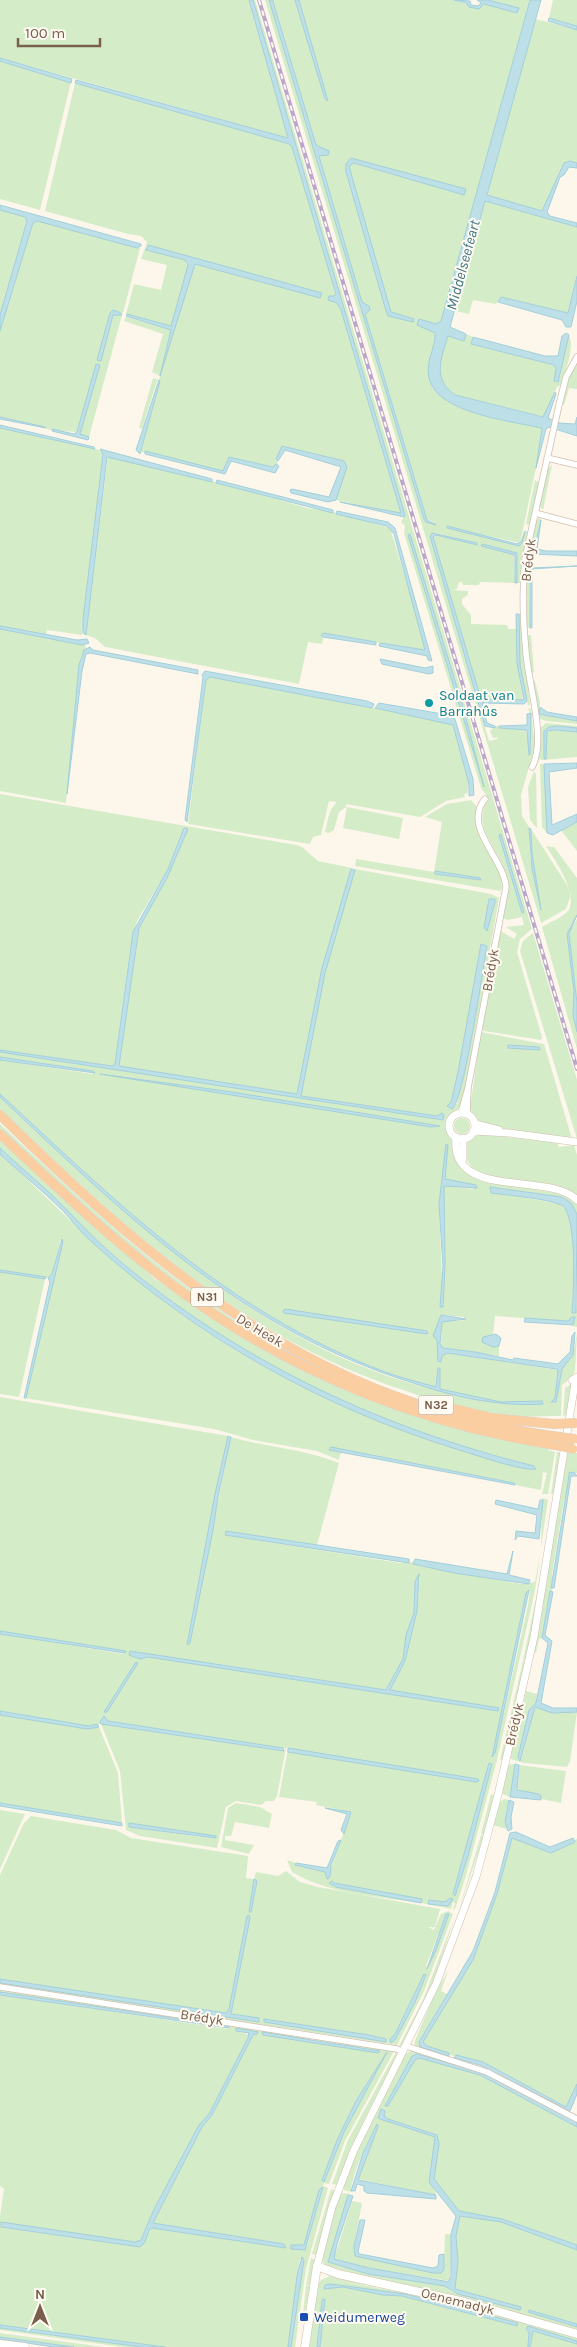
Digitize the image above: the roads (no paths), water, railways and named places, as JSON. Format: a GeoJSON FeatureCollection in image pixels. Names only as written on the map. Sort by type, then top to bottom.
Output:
{"type":"FeatureCollection","features":[{"type":"Feature","properties":{"kind":"highway","name":"De Heak"},"geometry":{"type":"LineString","coordinates":[[0,1115],[69,1183],[189,1284],[258,1330],[362,1384],[408,1402],[457,1417],[575,1445]]}},
{"type":"Feature","properties":{"kind":"highway","name":"De Heak"},"geometry":{"type":"LineString","coordinates":[[0,1134],[60,1190],[153,1270],[215,1315],[276,1352],[339,1383],[404,1408],[474,1429],[552,1440],[561,1446],[575,1445]]}},
{"type":"Feature","properties":{"kind":"highway","name":"N32"},"geometry":{"type":"LineString","coordinates":[[362,1384],[492,1418],[554,1424],[577,1422]]}},
{"type":"Feature","properties":{"kind":"main road","name":"Oenemadyk"},"geometry":{"type":"LineString","coordinates":[[316,2270],[458,2300],[577,2334]]}},
{"type":"Feature","properties":{"kind":"main road","name":"Brédyk"},"geometry":{"type":"LineString","coordinates":[[305,2347],[316,2270]]}},
{"type":"Feature","properties":{"kind":"main road"},"geometry":{"type":"LineString","coordinates":[[0,2344],[24,2347]]}},
{"type":"Feature","properties":{"kind":"street","name":"Brédyk"},"geometry":{"type":"LineString","coordinates":[[532,767],[536,755],[537,737],[526,653],[524,586],[526,559],[552,433],[566,377],[577,357]]}},
{"type":"Feature","properties":{"kind":"street"},"geometry":{"type":"LineString","coordinates":[[547,458],[577,465]]}},
{"type":"Feature","properties":{"kind":"street"},"geometry":{"type":"LineString","coordinates":[[535,513],[577,524]]}},
{"type":"Feature","properties":{"kind":"street","name":"Brédyk"},"geometry":{"type":"LineString","coordinates":[[464,1113],[506,886],[503,873],[479,824],[479,808],[485,799]]}},
{"type":"Feature","properties":{"kind":"street"},"geometry":{"type":"LineString","coordinates":[[460,1138],[450,1132],[449,1124],[453,1117],[464,1113],[474,1128]]}},
{"type":"Feature","properties":{"kind":"street"},"geometry":{"type":"LineString","coordinates":[[577,1142],[474,1128],[460,1138],[456,1151],[463,1162],[482,1178],[563,1191],[577,1200]]}},
{"type":"Feature","properties":{"kind":"street","name":"Brédyk"},"geometry":{"type":"LineString","coordinates":[[316,2270],[332,2207],[351,2158],[368,2118],[405,2049],[452,1945],[476,1877],[493,1816],[539,1610],[576,1378]]}},
{"type":"Feature","properties":{"kind":"street","name":"Brédyk"},"geometry":{"type":"LineString","coordinates":[[0,1987],[405,2049]]}},
{"type":"Feature","properties":{"kind":"street"},"geometry":{"type":"LineString","coordinates":[[405,2049],[487,2072],[577,2120]]}},
{"type":"Feature","properties":{"kind":"water"},"geometry":{"type":"Polygon","coordinates":[[[249,0],[253,0],[405,515],[404,517],[340,502],[401,513],[341,310],[337,303],[328,300],[329,296],[336,294],[292,147],[289,144],[75,83],[76,80],[288,138],[249,0]]]}},
{"type":"Feature","properties":{"kind":"water"},"geometry":{"type":"Polygon","coordinates":[[[269,0],[273,0],[316,145],[329,151],[328,155],[319,156],[362,302],[369,306],[370,310],[365,314],[427,520],[436,525],[426,522],[424,519],[269,0]]]}},
{"type":"Feature","properties":{"kind":"water"},"geometry":{"type":"Polygon","coordinates":[[[295,0],[299,0],[328,101],[325,99],[295,0]]]}},
{"type":"Feature","properties":{"kind":"water"},"geometry":{"type":"Polygon","coordinates":[[[454,0],[470,1],[471,5],[478,6],[481,3],[477,0],[488,0],[519,8],[517,13],[484,4],[479,9],[469,7],[466,3],[454,0]]]}},
{"type":"Feature","properties":{"kind":"water","name":"Middelseefeart"},"geometry":{"type":"Polygon","coordinates":[[[530,0],[541,0],[487,195],[542,211],[564,163],[570,161],[577,163],[577,168],[569,167],[564,175],[560,177],[547,212],[550,216],[577,223],[577,227],[485,201],[450,327],[466,334],[464,341],[448,336],[440,368],[443,382],[455,395],[543,417],[555,392],[548,418],[559,423],[575,424],[577,417],[577,436],[549,427],[546,429],[536,468],[542,428],[476,414],[445,400],[435,390],[428,372],[435,333],[417,325],[419,319],[436,324],[441,321],[530,0]]]}},
{"type":"Feature","properties":{"kind":"water"},"geometry":{"type":"Polygon","coordinates":[[[549,18],[577,26],[577,30],[548,21],[549,18]]]}},
{"type":"Feature","properties":{"kind":"water"},"geometry":{"type":"Polygon","coordinates":[[[0,58],[72,79],[71,83],[0,61],[0,58]]]}},
{"type":"Feature","properties":{"kind":"water"},"geometry":{"type":"Polygon","coordinates":[[[351,158],[466,189],[464,195],[354,163],[349,166],[391,312],[414,319],[413,322],[388,316],[386,311],[346,172],[346,164],[351,158]]]}},
{"type":"Feature","properties":{"kind":"water"},"geometry":{"type":"Polygon","coordinates":[[[0,205],[141,244],[141,246],[137,248],[37,221],[33,223],[0,331],[0,315],[27,221],[25,217],[0,210],[0,205]]]}},
{"type":"Feature","properties":{"kind":"water"},"geometry":{"type":"Polygon","coordinates":[[[148,245],[322,293],[320,298],[195,264],[160,376],[171,330],[126,316],[127,314],[171,326],[188,265],[185,260],[146,250],[148,245]]]}},
{"type":"Feature","properties":{"kind":"water"},"geometry":{"type":"Polygon","coordinates":[[[577,276],[577,301],[571,327],[566,327],[562,320],[498,302],[501,297],[568,313],[577,276]]]}},
{"type":"Feature","properties":{"kind":"water"},"geometry":{"type":"Polygon","coordinates":[[[113,310],[122,315],[113,315],[101,361],[97,360],[110,313],[113,310]]]}},
{"type":"Feature","properties":{"kind":"water"},"geometry":{"type":"Polygon","coordinates":[[[566,333],[569,335],[558,382],[554,381],[556,368],[554,365],[471,344],[473,337],[545,356],[558,356],[562,336],[566,333]]]}},
{"type":"Feature","properties":{"kind":"water"},"geometry":{"type":"Polygon","coordinates":[[[96,364],[100,365],[80,434],[89,437],[88,440],[52,431],[52,429],[74,434],[77,432],[96,364]]]}},
{"type":"Feature","properties":{"kind":"water"},"geometry":{"type":"Polygon","coordinates":[[[160,381],[140,454],[136,450],[160,381]]]}},
{"type":"Feature","properties":{"kind":"water"},"geometry":{"type":"Polygon","coordinates":[[[0,417],[45,427],[46,428],[0,419],[0,417]]]}},
{"type":"Feature","properties":{"kind":"water"},"geometry":{"type":"Polygon","coordinates":[[[0,425],[94,447],[95,449],[0,428],[0,425]]]}},
{"type":"Feature","properties":{"kind":"water"},"geometry":{"type":"Polygon","coordinates":[[[282,446],[344,461],[347,467],[336,500],[328,502],[291,493],[290,490],[329,497],[341,467],[285,450],[278,461],[276,459],[282,446]]]}},
{"type":"Feature","properties":{"kind":"water"},"geometry":{"type":"Polygon","coordinates":[[[100,449],[212,479],[212,482],[107,457],[86,635],[83,633],[83,619],[103,454],[100,449]]]}},
{"type":"Feature","properties":{"kind":"water"},"geometry":{"type":"Polygon","coordinates":[[[145,451],[223,471],[229,457],[273,467],[276,464],[279,466],[275,473],[231,461],[225,474],[145,454],[145,451]]]}},
{"type":"Feature","properties":{"kind":"water"},"geometry":{"type":"Polygon","coordinates":[[[217,480],[333,510],[333,513],[216,483],[217,480]]]}},
{"type":"Feature","properties":{"kind":"water"},"geometry":{"type":"Polygon","coordinates":[[[337,511],[388,522],[395,528],[432,661],[428,660],[427,656],[379,646],[380,643],[425,650],[394,534],[387,526],[336,514],[337,511]]]}},
{"type":"Feature","properties":{"kind":"water"},"geometry":{"type":"Polygon","coordinates":[[[541,520],[537,549],[546,551],[577,551],[577,556],[533,554],[541,520]]]}},
{"type":"Feature","properties":{"kind":"water"},"geometry":{"type":"Polygon","coordinates":[[[447,526],[517,544],[521,542],[525,531],[522,543],[519,546],[447,528],[447,526]]]}},
{"type":"Feature","properties":{"kind":"water"},"geometry":{"type":"Polygon","coordinates":[[[432,533],[477,543],[477,545],[436,535],[433,537],[481,699],[524,700],[517,663],[516,614],[519,614],[520,664],[527,701],[524,704],[482,703],[487,723],[495,726],[495,728],[485,726],[430,536],[432,533]]]}},
{"type":"Feature","properties":{"kind":"water"},"geometry":{"type":"Polygon","coordinates":[[[410,534],[463,707],[484,787],[408,535],[410,534]]]}},
{"type":"Feature","properties":{"kind":"water"},"geometry":{"type":"Polygon","coordinates":[[[482,544],[517,553],[517,583],[515,583],[515,555],[481,546],[482,544]]]}},
{"type":"Feature","properties":{"kind":"water"},"geometry":{"type":"Polygon","coordinates":[[[530,565],[532,568],[577,566],[532,569],[532,628],[530,628],[530,565]]]}},
{"type":"Feature","properties":{"kind":"water"},"geometry":{"type":"Polygon","coordinates":[[[0,626],[77,640],[87,639],[89,643],[82,645],[0,629],[0,626]]]}},
{"type":"Feature","properties":{"kind":"water"},"geometry":{"type":"Polygon","coordinates":[[[324,633],[376,642],[376,645],[323,637],[321,635],[324,633]]]}},
{"type":"Feature","properties":{"kind":"water"},"geometry":{"type":"Polygon","coordinates":[[[90,647],[93,650],[198,670],[198,674],[90,653],[86,654],[82,671],[67,794],[79,665],[84,650],[90,647]]]}},
{"type":"Feature","properties":{"kind":"water"},"geometry":{"type":"Polygon","coordinates":[[[380,659],[425,668],[433,666],[433,673],[429,674],[382,664],[380,659]]]}},
{"type":"Feature","properties":{"kind":"water"},"geometry":{"type":"Polygon","coordinates":[[[205,671],[367,701],[374,704],[372,708],[210,677],[206,680],[187,822],[185,820],[202,675],[205,671]]]}},
{"type":"Feature","properties":{"kind":"water"},"geometry":{"type":"Polygon","coordinates":[[[379,703],[454,716],[473,779],[474,795],[469,796],[469,784],[453,725],[375,708],[379,703]]]}},
{"type":"Feature","properties":{"kind":"water"},"geometry":{"type":"Polygon","coordinates":[[[540,707],[547,712],[577,717],[577,721],[539,714],[540,707]]]}},
{"type":"Feature","properties":{"kind":"water"},"geometry":{"type":"Polygon","coordinates":[[[531,713],[529,755],[527,730],[499,728],[499,726],[527,725],[527,714],[531,713]]]}},
{"type":"Feature","properties":{"kind":"water"},"geometry":{"type":"Polygon","coordinates":[[[549,727],[577,728],[577,732],[547,731],[546,759],[544,759],[544,731],[549,727]]]}},
{"type":"Feature","properties":{"kind":"water"},"geometry":{"type":"Polygon","coordinates":[[[577,763],[577,768],[549,772],[552,825],[577,814],[577,822],[553,835],[547,833],[544,764],[577,763]]]}},
{"type":"Feature","properties":{"kind":"water"},"geometry":{"type":"Polygon","coordinates":[[[184,828],[188,829],[167,878],[139,928],[119,1066],[297,1094],[322,968],[351,869],[355,870],[325,973],[301,1096],[437,1116],[442,1113],[444,1115],[443,1120],[0,1052],[0,1050],[112,1066],[115,1064],[133,932],[168,869],[184,828]]]}},
{"type":"Feature","properties":{"kind":"water"},"geometry":{"type":"Polygon","coordinates":[[[529,828],[531,829],[532,853],[541,910],[532,868],[529,828]]]}},
{"type":"Feature","properties":{"kind":"water"},"geometry":{"type":"Polygon","coordinates":[[[501,834],[524,912],[522,913],[499,835],[501,834]]]}},
{"type":"Feature","properties":{"kind":"water"},"geometry":{"type":"Polygon","coordinates":[[[435,871],[480,878],[481,880],[435,874],[435,871]]]}},
{"type":"Feature","properties":{"kind":"water"},"geometry":{"type":"Polygon","coordinates":[[[489,899],[495,899],[495,902],[487,931],[484,928],[489,899]]]}},
{"type":"Feature","properties":{"kind":"water"},"geometry":{"type":"Polygon","coordinates":[[[577,915],[569,934],[577,1003],[577,1032],[573,1015],[574,991],[567,934],[577,915]]]}},
{"type":"Feature","properties":{"kind":"water"},"geometry":{"type":"Polygon","coordinates":[[[481,944],[487,946],[472,1033],[462,1083],[457,1101],[452,1109],[447,1106],[451,1102],[458,1072],[481,944]]]}},
{"type":"Feature","properties":{"kind":"water"},"geometry":{"type":"Polygon","coordinates":[[[508,1045],[539,1047],[540,1050],[508,1048],[508,1045]]]}},
{"type":"Feature","properties":{"kind":"water"},"geometry":{"type":"Polygon","coordinates":[[[0,1057],[93,1071],[95,1073],[0,1060],[0,1057]]]}},
{"type":"Feature","properties":{"kind":"water"},"geometry":{"type":"Polygon","coordinates":[[[100,1074],[232,1092],[440,1126],[431,1127],[100,1074]]]}},
{"type":"Feature","properties":{"kind":"water"},"geometry":{"type":"Polygon","coordinates":[[[0,1094],[133,1215],[226,1287],[275,1319],[328,1347],[397,1376],[436,1387],[438,1368],[440,1368],[440,1389],[501,1402],[542,1401],[543,1404],[510,1404],[477,1400],[429,1388],[351,1360],[294,1333],[240,1301],[141,1226],[0,1097],[0,1094]]]}},
{"type":"Feature","properties":{"kind":"water"},"geometry":{"type":"Polygon","coordinates":[[[446,1144],[448,1145],[445,1179],[476,1185],[477,1188],[444,1186],[445,1266],[443,1307],[440,1307],[443,1266],[439,1204],[446,1144]]]}},
{"type":"Feature","properties":{"kind":"water"},"geometry":{"type":"Polygon","coordinates":[[[0,1148],[127,1267],[221,1335],[319,1389],[371,1412],[423,1433],[478,1451],[534,1466],[536,1469],[520,1468],[497,1462],[406,1432],[357,1412],[263,1366],[218,1339],[133,1277],[89,1239],[66,1214],[0,1154],[0,1148]]]}},
{"type":"Feature","properties":{"kind":"water"},"geometry":{"type":"Polygon","coordinates":[[[490,1187],[562,1197],[571,1203],[577,1214],[576,1313],[572,1313],[573,1239],[571,1225],[563,1206],[539,1199],[491,1193],[490,1187]]]}},
{"type":"Feature","properties":{"kind":"water"},"geometry":{"type":"Polygon","coordinates":[[[62,1239],[63,1242],[26,1398],[24,1398],[50,1282],[48,1278],[52,1274],[62,1239]]]}},
{"type":"Feature","properties":{"kind":"water"},"geometry":{"type":"Polygon","coordinates":[[[0,1270],[46,1277],[45,1279],[0,1272],[0,1270]]]}},
{"type":"Feature","properties":{"kind":"water"},"geometry":{"type":"Polygon","coordinates":[[[285,1309],[427,1331],[428,1333],[284,1313],[285,1309]]]}},
{"type":"Feature","properties":{"kind":"water"},"geometry":{"type":"Polygon","coordinates":[[[441,1315],[466,1319],[442,1322],[440,1344],[443,1348],[513,1360],[514,1358],[558,1364],[570,1352],[572,1336],[575,1332],[573,1355],[562,1369],[556,1402],[551,1402],[555,1398],[558,1371],[556,1369],[447,1353],[442,1356],[441,1362],[438,1361],[437,1340],[433,1336],[441,1315]]]}},
{"type":"Feature","properties":{"kind":"water"},"geometry":{"type":"Polygon","coordinates":[[[575,1317],[573,1325],[524,1322],[525,1318],[568,1321],[575,1317]]]}},
{"type":"Feature","properties":{"kind":"water"},"geometry":{"type":"Polygon","coordinates":[[[496,1334],[501,1338],[499,1346],[493,1347],[482,1342],[483,1337],[496,1334]]]}},
{"type":"Feature","properties":{"kind":"water"},"geometry":{"type":"Polygon","coordinates":[[[228,1436],[231,1437],[218,1496],[213,1530],[190,1643],[187,1645],[215,1494],[228,1436]]]}},
{"type":"Feature","properties":{"kind":"water"},"geometry":{"type":"Polygon","coordinates":[[[331,1447],[514,1483],[515,1485],[329,1450],[331,1447]]]}},
{"type":"Feature","properties":{"kind":"water"},"geometry":{"type":"Polygon","coordinates":[[[574,1472],[577,1476],[571,1476],[554,1588],[551,1588],[569,1473],[574,1472]]]}},
{"type":"Feature","properties":{"kind":"water"},"geometry":{"type":"Polygon","coordinates":[[[496,1500],[538,1509],[540,1500],[543,1500],[539,1539],[518,1536],[515,1540],[516,1531],[535,1533],[537,1515],[495,1504],[496,1500]]]}},
{"type":"Feature","properties":{"kind":"water"},"geometry":{"type":"Polygon","coordinates":[[[226,1531],[409,1559],[409,1563],[225,1535],[226,1531]]]}},
{"type":"Feature","properties":{"kind":"water"},"geometry":{"type":"Polygon","coordinates":[[[513,1551],[509,1575],[530,1580],[529,1584],[454,1573],[413,1564],[415,1559],[507,1574],[513,1551]]]}},
{"type":"Feature","properties":{"kind":"water"},"geometry":{"type":"Polygon","coordinates":[[[419,1574],[417,1611],[405,1661],[390,1690],[499,1708],[498,1711],[148,1657],[140,1659],[129,1655],[130,1651],[386,1690],[403,1659],[406,1635],[414,1613],[415,1582],[419,1574]]]}},
{"type":"Feature","properties":{"kind":"water"},"geometry":{"type":"Polygon","coordinates":[[[529,1590],[495,1753],[492,1757],[526,1593],[529,1590]]]}},
{"type":"Feature","properties":{"kind":"water"},"geometry":{"type":"Polygon","coordinates":[[[550,1591],[553,1592],[545,1635],[552,1641],[541,1703],[553,1708],[577,1708],[577,1712],[552,1713],[535,1707],[520,1761],[518,1757],[529,1710],[536,1703],[548,1643],[542,1638],[550,1591]]]}},
{"type":"Feature","properties":{"kind":"water"},"geometry":{"type":"Polygon","coordinates":[[[0,1631],[126,1651],[125,1653],[0,1634],[0,1631]]]}},
{"type":"Feature","properties":{"kind":"water"},"geometry":{"type":"Polygon","coordinates":[[[136,1662],[138,1663],[107,1712],[104,1712],[136,1662]]]}},
{"type":"Feature","properties":{"kind":"water"},"geometry":{"type":"Polygon","coordinates":[[[0,1711],[89,1726],[97,1724],[99,1727],[87,1729],[0,1715],[0,1711]]]}},
{"type":"Feature","properties":{"kind":"water"},"geometry":{"type":"Polygon","coordinates":[[[104,1716],[108,1721],[283,1748],[284,1751],[101,1724],[100,1722],[104,1716]]]}},
{"type":"Feature","properties":{"kind":"water"},"geometry":{"type":"Polygon","coordinates":[[[288,1748],[478,1779],[479,1781],[288,1752],[288,1748]]]}},
{"type":"Feature","properties":{"kind":"water"},"geometry":{"type":"Polygon","coordinates":[[[489,1763],[492,1764],[468,1856],[455,1896],[453,1894],[489,1763]]]}},
{"type":"Feature","properties":{"kind":"water"},"geometry":{"type":"Polygon","coordinates":[[[515,1764],[519,1765],[517,1790],[539,1794],[541,1800],[510,1797],[515,1764]]]}},
{"type":"Feature","properties":{"kind":"water"},"geometry":{"type":"Polygon","coordinates":[[[509,1800],[514,1802],[511,1817],[512,1829],[508,1831],[505,1822],[509,1800]]]}},
{"type":"Feature","properties":{"kind":"water"},"geometry":{"type":"Polygon","coordinates":[[[0,1803],[122,1823],[122,1826],[0,1806],[0,1803]]]}},
{"type":"Feature","properties":{"kind":"water"},"geometry":{"type":"Polygon","coordinates":[[[325,1808],[351,1812],[344,1834],[341,1830],[347,1814],[325,1808]]]}},
{"type":"Feature","properties":{"kind":"water"},"geometry":{"type":"Polygon","coordinates":[[[129,1823],[216,1836],[216,1838],[129,1827],[129,1823]]]}},
{"type":"Feature","properties":{"kind":"water"},"geometry":{"type":"Polygon","coordinates":[[[516,1832],[550,1847],[573,1838],[575,1842],[551,1853],[512,1838],[497,1894],[473,1960],[423,2042],[427,2046],[449,2053],[448,2056],[420,2047],[419,2042],[473,1951],[495,1892],[510,1833],[516,1832]]]}},
{"type":"Feature","properties":{"kind":"water"},"geometry":{"type":"Polygon","coordinates":[[[341,1840],[331,1865],[330,1877],[327,1879],[325,1872],[295,1865],[296,1863],[327,1868],[338,1841],[341,1840]]]}},
{"type":"Feature","properties":{"kind":"water"},"geometry":{"type":"Polygon","coordinates":[[[254,1879],[257,1881],[251,1912],[249,1912],[254,1879]]]}},
{"type":"Feature","properties":{"kind":"water"},"geometry":{"type":"Polygon","coordinates":[[[332,1881],[334,1883],[422,1899],[421,1903],[336,1887],[329,1883],[332,1881]]]}},
{"type":"Feature","properties":{"kind":"water"},"geometry":{"type":"Polygon","coordinates":[[[450,1898],[453,1899],[448,1906],[428,1904],[429,1900],[445,1902],[450,1898]]]}},
{"type":"Feature","properties":{"kind":"water"},"geometry":{"type":"Polygon","coordinates":[[[446,1914],[449,1914],[427,1969],[446,1914]]]}},
{"type":"Feature","properties":{"kind":"water"},"geometry":{"type":"Polygon","coordinates":[[[249,1915],[250,1918],[231,2014],[259,2018],[259,2022],[0,1983],[0,1979],[226,2013],[229,2009],[247,1916],[249,1915]]]}},
{"type":"Feature","properties":{"kind":"water"},"geometry":{"type":"Polygon","coordinates":[[[424,1974],[426,1975],[415,2002],[395,2040],[391,2043],[390,2039],[395,2034],[424,1974]]]}},
{"type":"Feature","properties":{"kind":"water"},"geometry":{"type":"Polygon","coordinates":[[[0,1992],[228,2026],[229,2028],[0,1995],[0,1992]]]}},
{"type":"Feature","properties":{"kind":"water"},"geometry":{"type":"Polygon","coordinates":[[[264,2019],[369,2035],[386,2039],[386,2042],[264,2022],[264,2019]]]}},
{"type":"Feature","properties":{"kind":"water"},"geometry":{"type":"Polygon","coordinates":[[[236,2028],[258,2032],[253,2035],[212,2115],[202,2127],[153,2223],[284,2244],[286,2248],[152,2228],[149,2230],[145,2242],[140,2247],[1,2227],[1,2222],[135,2242],[141,2240],[154,2209],[199,2125],[209,2114],[248,2038],[249,2033],[236,2031],[236,2028]]]}},
{"type":"Feature","properties":{"kind":"water"},"geometry":{"type":"Polygon","coordinates":[[[262,2032],[380,2051],[378,2053],[263,2035],[262,2032]]]}},
{"type":"Feature","properties":{"kind":"water"},"geometry":{"type":"Polygon","coordinates":[[[387,2052],[344,2132],[324,2182],[322,2180],[337,2140],[356,2101],[387,2052]]]}},
{"type":"Feature","properties":{"kind":"water"},"geometry":{"type":"Polygon","coordinates":[[[417,2054],[481,2072],[577,2122],[577,2127],[480,2075],[419,2058],[415,2060],[388,2106],[385,2106],[412,2056],[417,2054]]]}},
{"type":"Feature","properties":{"kind":"water"},"geometry":{"type":"Polygon","coordinates":[[[456,2055],[483,2062],[566,2107],[577,2084],[577,2094],[570,2111],[480,2065],[454,2058],[456,2055]]]}},
{"type":"Feature","properties":{"kind":"water"},"geometry":{"type":"Polygon","coordinates":[[[381,2109],[385,2111],[384,2116],[388,2119],[437,2135],[439,2144],[434,2179],[459,2211],[502,2219],[577,2245],[577,2250],[501,2222],[460,2216],[456,2236],[458,2261],[455,2289],[521,2307],[520,2310],[458,2294],[445,2286],[368,2274],[328,2262],[348,2195],[353,2196],[334,2259],[369,2268],[448,2282],[451,2277],[451,2234],[456,2216],[429,2182],[435,2137],[378,2118],[381,2109]]]}},
{"type":"Feature","properties":{"kind":"water"},"geometry":{"type":"Polygon","coordinates":[[[377,2124],[378,2127],[358,2180],[436,2195],[436,2199],[367,2193],[364,2191],[364,2186],[357,2184],[355,2191],[351,2191],[363,2153],[377,2124]]]}},
{"type":"Feature","properties":{"kind":"water"},"geometry":{"type":"Polygon","coordinates":[[[323,2187],[305,2250],[291,2249],[291,2245],[304,2245],[319,2190],[323,2187]]]}},
{"type":"Feature","properties":{"kind":"water"},"geometry":{"type":"Polygon","coordinates":[[[360,2220],[365,2220],[358,2252],[360,2254],[433,2268],[438,2266],[439,2255],[444,2254],[444,2270],[441,2273],[433,2273],[355,2256],[354,2246],[360,2220]]]}},
{"type":"Feature","properties":{"kind":"water"},"geometry":{"type":"Polygon","coordinates":[[[302,2257],[304,2260],[291,2347],[288,2347],[297,2276],[302,2257]]]}},
{"type":"Feature","properties":{"kind":"water"},"geometry":{"type":"Polygon","coordinates":[[[331,2284],[405,2294],[518,2323],[517,2326],[402,2296],[383,2295],[343,2287],[324,2289],[325,2285],[331,2284]]]}},
{"type":"Feature","properties":{"kind":"water"},"geometry":{"type":"Polygon","coordinates":[[[325,2299],[320,2347],[317,2347],[322,2300],[325,2299]]]}},
{"type":"Feature","properties":{"kind":"water"},"geometry":{"type":"Polygon","coordinates":[[[529,2310],[577,2324],[577,2327],[528,2312],[529,2310]]]}},
{"type":"Feature","properties":{"kind":"water"},"geometry":{"type":"Polygon","coordinates":[[[0,2325],[165,2347],[141,2347],[0,2328],[0,2325]]]}},
{"type":"Feature","properties":{"kind":"water"},"geometry":{"type":"Polygon","coordinates":[[[528,2326],[577,2341],[577,2344],[533,2331],[530,2347],[528,2347],[529,2332],[526,2329],[528,2326]]]}},
{"type":"Feature","properties":{"kind":"water"},"geometry":{"type":"Polygon","coordinates":[[[0,2337],[74,2347],[54,2347],[0,2339],[0,2337]]]}},
{"type":"Feature","properties":{"kind":"railway"},"geometry":{"type":"LineString","coordinates":[[259,0],[577,1069]]}},
{"type":"Feature","properties":{"kind":"place","name":"Soldaat van Barrahûs"},"geometry":{"type":"Point","coordinates":[429,703]}},
{"type":"Feature","properties":{"kind":"place","name":"Weidumerweg"},"geometry":{"type":"Point","coordinates":[304,2317]}}]}
